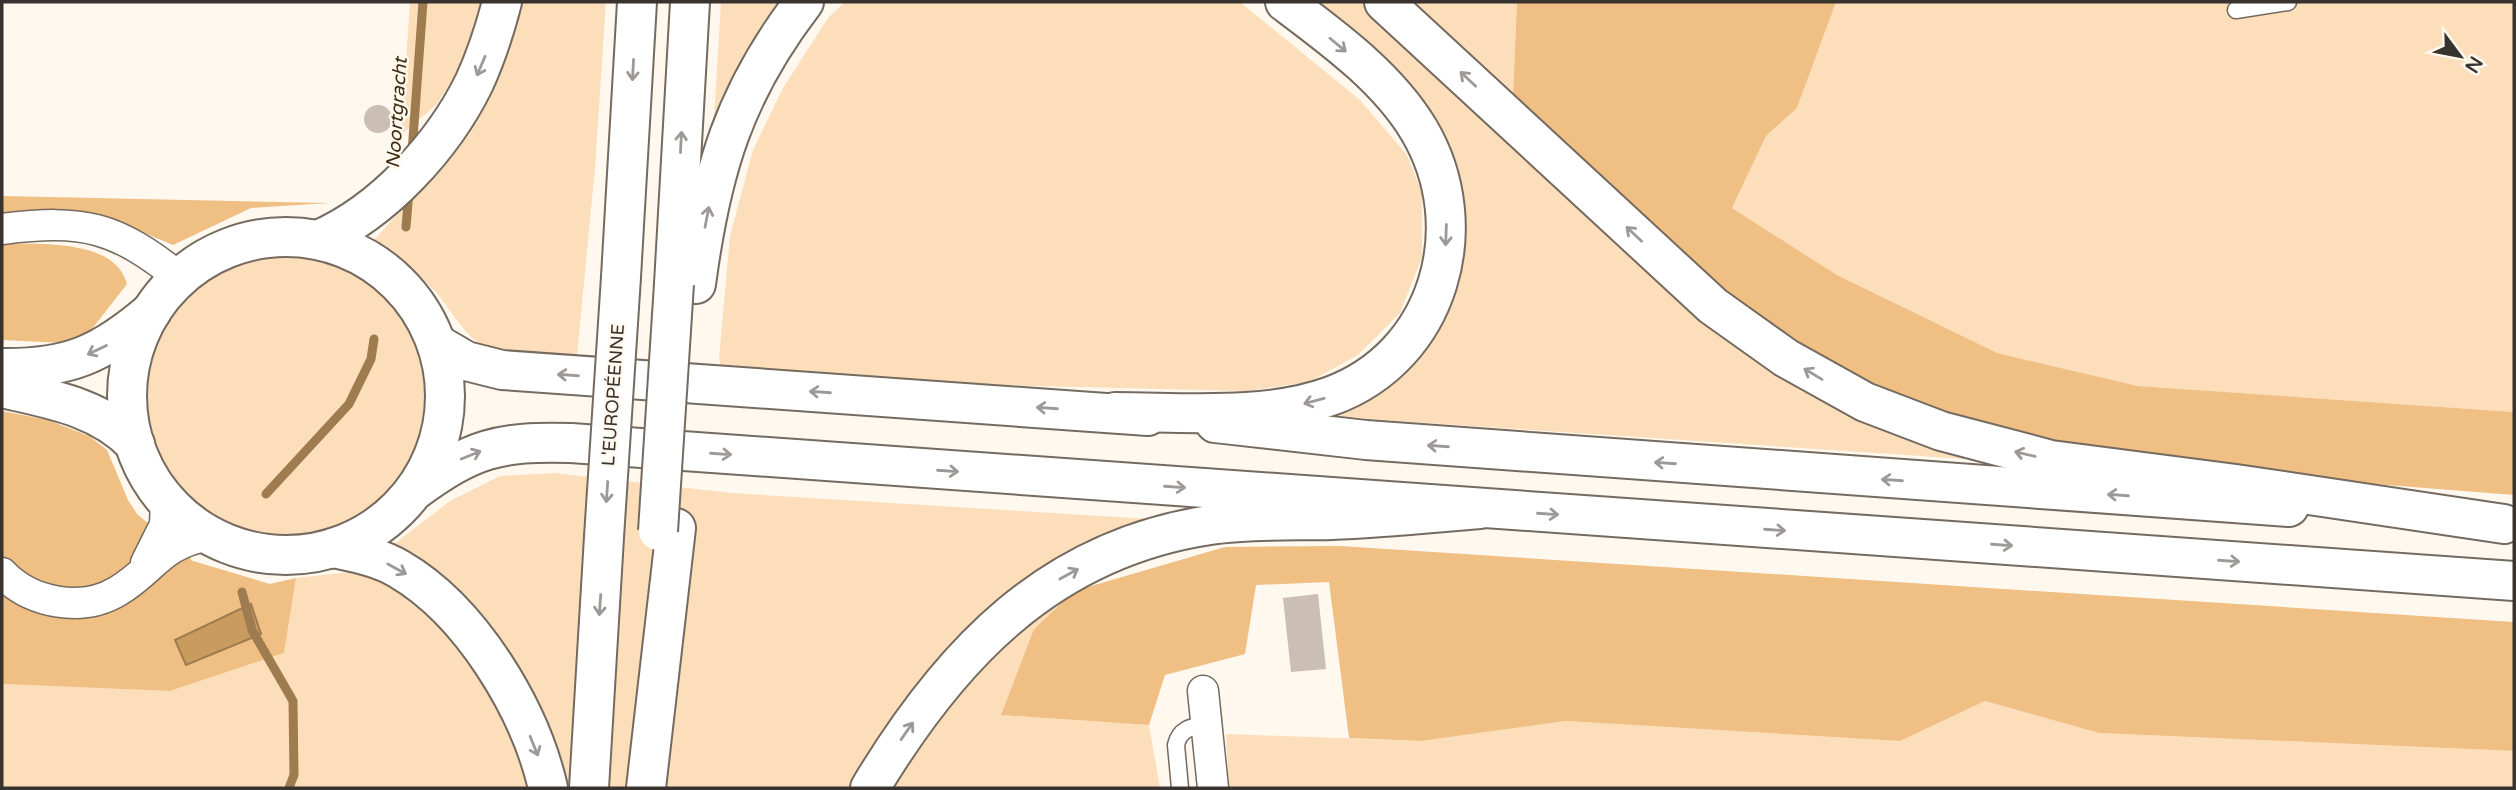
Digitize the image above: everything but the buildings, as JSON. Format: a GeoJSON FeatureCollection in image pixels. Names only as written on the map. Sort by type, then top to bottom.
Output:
{"type":"FeatureCollection","features":[{"type":"Feature","properties":{"kind":"main road"},"geometry":{"type":"LineString","coordinates":[[318,240],[359,219],[397,186],[441,135],[480,70],[502,2]]}},
{"type":"Feature","properties":{"kind":"main road","name":"L'EUROPÉENNE"},"geometry":{"type":"LineString","coordinates":[[589,788],[637,2]]}},
{"type":"Feature","properties":{"kind":"main road"},"geometry":{"type":"LineString","coordinates":[[644,788],[685,284],[690,2]]}},
{"type":"Feature","properties":{"kind":"main road"},"geometry":{"type":"LineString","coordinates":[[685,284],[721,156],[735,117],[767,55],[804,2]]}},
{"type":"Feature","properties":{"kind":"main road"},"geometry":{"type":"LineString","coordinates":[[1115,412],[1272,410],[1330,396],[1354,386],[1377,370],[1409,337],[1433,300],[1443,265],[1446,224],[1443,195],[1433,156],[1419,129],[1387,90],[1339,45],[1285,2]]}},
{"type":"Feature","properties":{"kind":"main road"},"geometry":{"type":"LineString","coordinates":[[1384,2],[1713,306],[1786,358],[1865,402],[1952,435],[2051,460],[2225,482],[2509,524]]}},
{"type":"Feature","properties":{"kind":"main road"},"geometry":{"type":"LineString","coordinates":[[414,491],[433,458],[444,421],[445,382],[437,344],[425,318],[414,301],[380,267],[355,253],[318,240],[281,237],[244,243],[210,256],[180,278],[152,311],[139,335],[129,371],[128,408],[135,444],[150,478],[166,500],[186,520],[209,535],[243,549],[270,554],[297,555],[333,548],[358,538],[382,523],[414,491],[470,454],[507,445],[551,443],[2514,580]]}},
{"type":"Feature","properties":{"kind":"main road"},"geometry":{"type":"LineString","coordinates":[[2,368],[51,366],[79,358],[119,338],[152,311]]}},
{"type":"Feature","properties":{"kind":"main road"},"geometry":{"type":"LineString","coordinates":[[437,344],[475,365],[510,371],[1115,412],[1366,440],[2509,524]]}},
{"type":"Feature","properties":{"kind":"main road"},"geometry":{"type":"LineString","coordinates":[[2,388],[81,409],[116,427],[135,444]]}},
{"type":"Feature","properties":{"kind":"main road"},"geometry":{"type":"LineString","coordinates":[[870,788],[925,704],[975,646],[1038,592],[1105,556],[1168,533],[1230,522],[1331,520],[1480,509]]}},
{"type":"Feature","properties":{"kind":"main road"},"geometry":{"type":"LineString","coordinates":[[333,548],[367,555],[397,568],[431,592],[453,614],[486,655],[514,702],[531,737],[548,788]]}},
{"type":"Feature","properties":{"kind":"street"},"geometry":{"type":"LineString","coordinates":[[2,229],[67,224],[97,228],[138,246],[180,278]]}},
{"type":"Feature","properties":{"kind":"street"},"geometry":{"type":"LineString","coordinates":[[132,579],[145,564],[161,536],[166,500]]}},
{"type":"Feature","properties":{"kind":"street"},"geometry":{"type":"LineString","coordinates":[[2,573],[12,584],[34,595],[73,603],[95,600],[116,593],[176,544],[209,535]]}},
{"type":"Feature","properties":{"kind":"street"},"geometry":{"type":"LineString","coordinates":[[2440,575],[2514,590]]}},
{"type":"Feature","properties":{"kind":"street"},"geometry":{"type":"LineString","coordinates":[[1203,691],[1213,788]]}},
{"type":"Feature","properties":{"kind":"lane"},"geometry":{"type":"LineString","coordinates":[[2236,10],[2288,2]]}},
{"type":"Feature","properties":{"kind":"lane"},"geometry":{"type":"LineString","coordinates":[[1180,788],[1176,745],[1178,739],[1188,728],[1207,724]]}},
{"type":"Feature","properties":{"kind":"shaded area"},"geometry":{"type":"Polygon","coordinates":[[[410,2],[483,2],[464,63],[436,105],[401,135],[410,2]]]}},
{"type":"Feature","properties":{"kind":"shaded area"},"geometry":{"type":"Polygon","coordinates":[[[517,2],[606,2],[595,168],[577,356],[515,355],[481,345],[463,328],[429,285],[374,240],[444,162],[517,2]]]}},
{"type":"Feature","properties":{"kind":"shaded area"},"geometry":{"type":"Polygon","coordinates":[[[721,2],[785,2],[713,135],[721,2]]]}},
{"type":"Feature","properties":{"kind":"shaded area"},"geometry":{"type":"Polygon","coordinates":[[[845,2],[1240,2],[1360,100],[1407,155],[1422,193],[1422,257],[1400,313],[1358,355],[1309,382],[1245,391],[953,384],[721,368],[719,358],[730,236],[753,150],[783,88],[828,18],[845,2]]]}},
{"type":"Feature","properties":{"kind":"shaded area"},"geometry":{"type":"Polygon","coordinates":[[[1308,2],[1365,2],[1599,217],[1876,426],[1941,451],[1980,460],[1338,417],[1392,382],[1435,333],[1457,192],[1308,2]]]}},
{"type":"Feature","properties":{"kind":"shaded area"},"geometry":{"type":"Polygon","coordinates":[[[1414,2],[1517,2],[1513,94],[1414,2]]]}},
{"type":"Feature","properties":{"kind":"shaded area"},"geometry":{"type":"Polygon","coordinates":[[[1517,2],[1836,2],[1797,108],[1766,136],[1732,208],[1837,275],[1997,353],[2138,386],[2514,412],[2514,495],[2092,458],[1923,410],[1816,353],[1723,290],[1606,188],[1513,94],[1517,2]]]}},
{"type":"Feature","properties":{"kind":"shaded area"},"geometry":{"type":"Polygon","coordinates":[[[1836,2],[2514,2],[2514,412],[2138,386],[1996,353],[1837,275],[1732,208],[1766,136],[1797,108],[1836,2]]]}},
{"type":"Feature","properties":{"kind":"shaded area"},"geometry":{"type":"Polygon","coordinates":[[[2,196],[330,203],[251,208],[173,245],[106,217],[2,216],[2,196]]]}},
{"type":"Feature","properties":{"kind":"shaded area"},"geometry":{"type":"Polygon","coordinates":[[[2,243],[55,245],[92,251],[108,258],[120,269],[127,284],[88,334],[62,343],[2,340],[2,243]]]}},
{"type":"Feature","properties":{"kind":"shaded area"},"geometry":{"type":"Polygon","coordinates":[[[286,256],[327,262],[364,280],[385,297],[402,318],[420,355],[426,396],[420,437],[402,474],[385,495],[364,512],[327,530],[286,536],[245,530],[208,512],[187,495],[170,474],[152,437],[146,396],[152,355],[170,318],[187,297],[208,280],[245,262],[286,256]]]}},
{"type":"Feature","properties":{"kind":"shaded area"},"geometry":{"type":"Polygon","coordinates":[[[2,411],[48,420],[89,436],[107,450],[128,500],[137,514],[193,561],[270,584],[296,578],[284,653],[170,691],[2,684],[2,411]]]}},
{"type":"Feature","properties":{"kind":"shaded area"},"geometry":{"type":"Polygon","coordinates":[[[555,473],[731,493],[1149,519],[1034,629],[1002,715],[1149,725],[1160,788],[2,788],[2,684],[170,691],[284,653],[296,578],[359,571],[450,501],[500,476],[555,473]]]}},
{"type":"Feature","properties":{"kind":"shaded area"},"geometry":{"type":"Polygon","coordinates":[[[1340,546],[2514,622],[2514,751],[2099,733],[1985,701],[1900,741],[1566,721],[1421,741],[1349,738],[1329,582],[1256,585],[1245,654],[1165,675],[1149,725],[1001,715],[1034,629],[1074,591],[1225,547],[1340,546]]]}},
{"type":"Feature","properties":{"kind":"shaded area"},"geometry":{"type":"Polygon","coordinates":[[[251,604],[261,634],[186,665],[175,640],[251,604]]]}},
{"type":"Feature","properties":{"kind":"shaded area"},"geometry":{"type":"Polygon","coordinates":[[[1985,701],[2099,733],[2514,751],[2514,788],[1229,788],[1226,734],[1421,741],[1566,721],[1900,741],[1985,701]]]}},
{"type":"Feature","properties":{"kind":"waterway","name":"Noortgracht"},"geometry":{"type":"LineString","coordinates":[[412,152],[423,2]]}},
{"type":"Feature","properties":{"kind":"waterway","name":"Noortgracht"},"geometry":{"type":"LineString","coordinates":[[406,227],[409,191]]}},
{"type":"Feature","properties":{"kind":"waterway","name":"Noortgracht"},"geometry":{"type":"LineString","coordinates":[[266,494],[349,404],[371,359],[374,339]]}},
{"type":"Feature","properties":{"kind":"waterway","name":"Noortgracht"},"geometry":{"type":"LineString","coordinates":[[242,592],[252,630],[293,701],[294,775],[289,788]]}}]}
